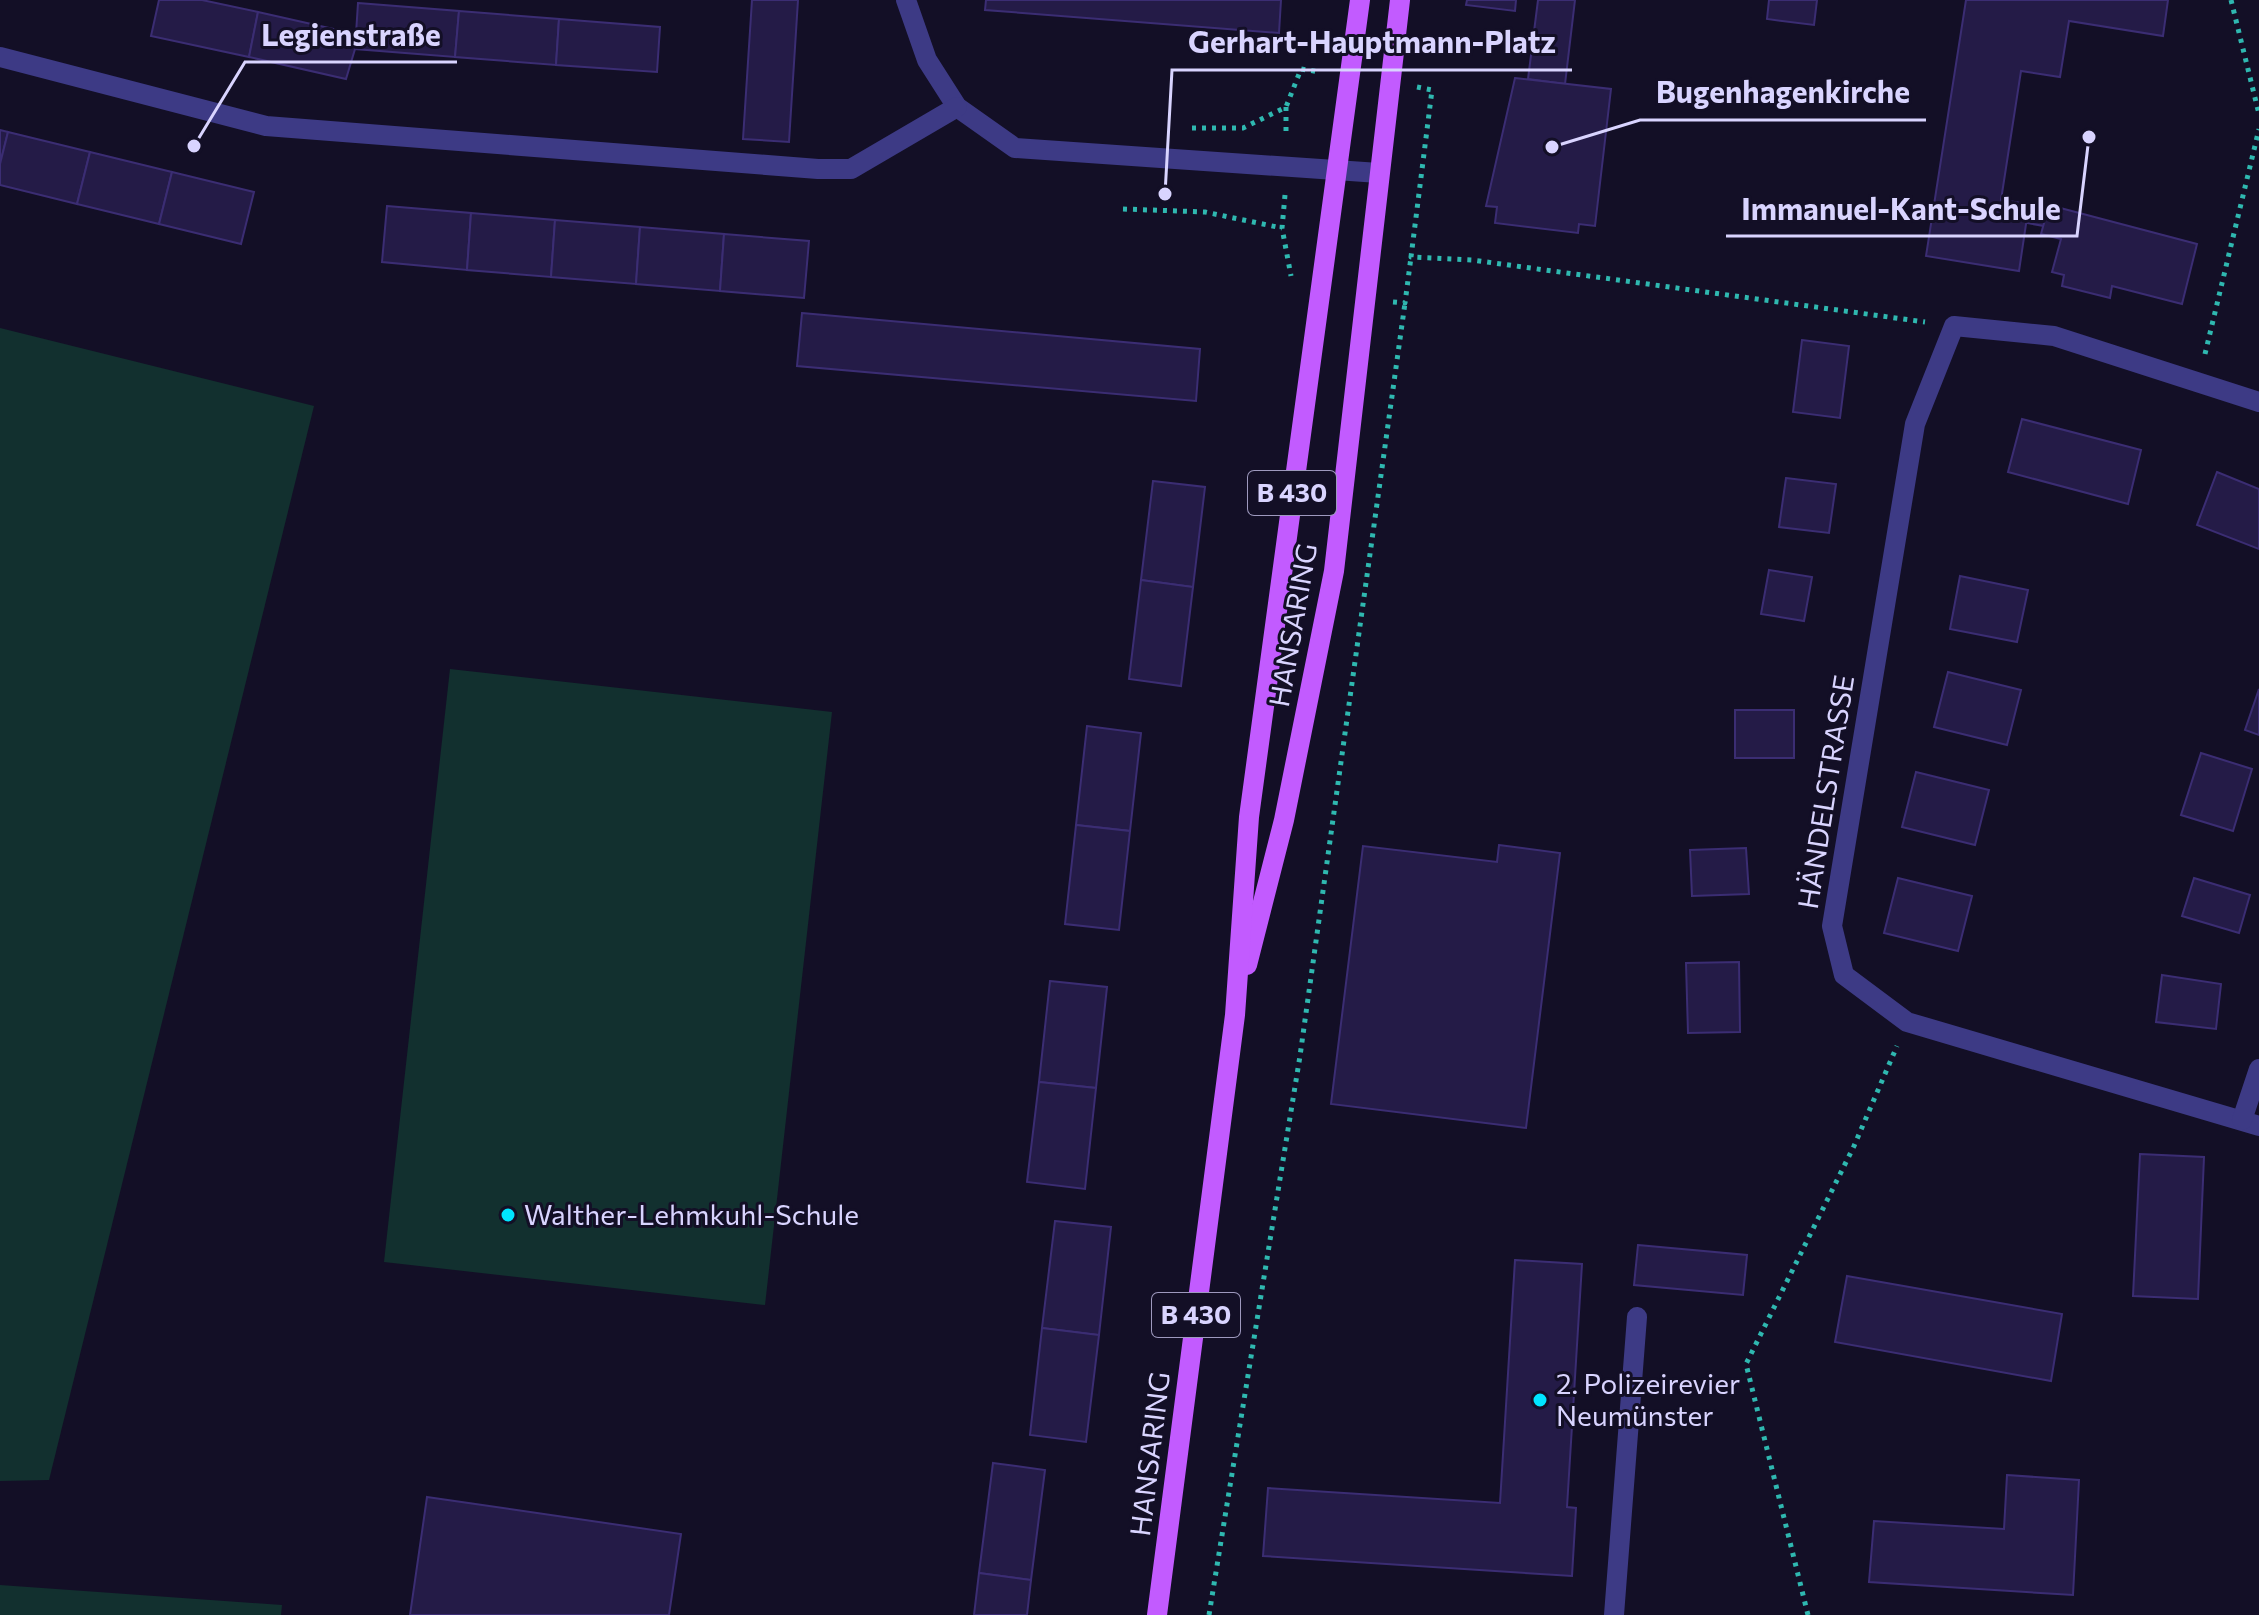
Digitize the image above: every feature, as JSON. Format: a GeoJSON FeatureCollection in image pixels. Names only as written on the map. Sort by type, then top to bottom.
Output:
{"type":"FeatureCollection","features":[{"type":"Feature","properties":{"kind":"main road","name":"HANSARING"},"geometry":{"type":"LineString","coordinates":[[1157,1615],[1235,1015],[1249,817],[1360,0]]}},
{"type":"Feature","properties":{"kind":"main road","name":"HANSARING"},"geometry":{"type":"LineString","coordinates":[[1235,1015],[1284,820],[1334,571],[1400,0]]}},
{"type":"Feature","properties":{"kind":"street"},"geometry":{"type":"LineString","coordinates":[[906,0],[927,60],[957,107],[1015,148],[1379,173]]}},
{"type":"Feature","properties":{"kind":"street"},"geometry":{"type":"LineString","coordinates":[[0,57],[266,126],[818,169],[851,169],[957,107]]}},
{"type":"Feature","properties":{"kind":"street"},"geometry":{"type":"LineString","coordinates":[[1954,326],[2054,336],[2259,402]]}},
{"type":"Feature","properties":{"kind":"street","name":"HÄNDELSTRASSE"},"geometry":{"type":"LineString","coordinates":[[1954,326],[1915,424],[1832,926],[1844,975],[1907,1022],[2250,1123]]}},
{"type":"Feature","properties":{"kind":"street"},"geometry":{"type":"LineString","coordinates":[[2250,1123],[2259,1069]]}},
{"type":"Feature","properties":{"kind":"street"},"geometry":{"type":"LineString","coordinates":[[1614,1615],[1637,1317]]}},
{"type":"Feature","properties":{"kind":"path"},"geometry":{"type":"LineString","coordinates":[[2231,0],[2259,114]]}},
{"type":"Feature","properties":{"kind":"path"},"geometry":{"type":"LineString","coordinates":[[1190,128],[1243,128],[1286,107],[1301,69],[1349,76]]}},
{"type":"Feature","properties":{"kind":"path"},"geometry":{"type":"LineString","coordinates":[[1389,82],[1432,90],[1411,257],[1472,260],[1954,326]]}},
{"type":"Feature","properties":{"kind":"path"},"geometry":{"type":"LineString","coordinates":[[2199,382],[2259,129]]}},
{"type":"Feature","properties":{"kind":"path"},"geometry":{"type":"LineString","coordinates":[[1123,209],[1205,212],[1282,228]]}},
{"type":"Feature","properties":{"kind":"path"},"geometry":{"type":"LineString","coordinates":[[1209,1615],[1300,1056],[1405,303]]}},
{"type":"Feature","properties":{"kind":"path"},"geometry":{"type":"LineString","coordinates":[[1808,1615],[1746,1364],[1854,1146],[1907,1022]]}},
{"type":"Feature","properties":{"kind":"green space"},"geometry":{"type":"Polygon","coordinates":[[[0,328],[314,406],[49,1480],[0,1481],[0,328]]]}},
{"type":"Feature","properties":{"kind":"green space"},"geometry":{"type":"Polygon","coordinates":[[[450,669],[832,712],[765,1305],[384,1262],[450,669]]]}},
{"type":"Feature","properties":{"kind":"green space"},"geometry":{"type":"Polygon","coordinates":[[[0,1585],[282,1605],[281,1615],[0,1615],[0,1585]]]}},
{"type":"Feature","properties":{"kind":"building"},"geometry":{"type":"Polygon","coordinates":[[[159,0],[202,0],[258,12],[249,57],[151,36],[159,0]]]}},
{"type":"Feature","properties":{"kind":"building"},"geometry":{"type":"Polygon","coordinates":[[[752,0],[798,0],[789,142],[743,139],[752,0]]]}},
{"type":"Feature","properties":{"kind":"building"},"geometry":{"type":"Polygon","coordinates":[[[986,0],[1281,0],[1279,33],[985,10],[986,0]]]}},
{"type":"Feature","properties":{"kind":"building"},"geometry":{"type":"Polygon","coordinates":[[[1467,0],[1516,0],[1515,11],[1466,5],[1467,0]]]}},
{"type":"Feature","properties":{"kind":"building"},"geometry":{"type":"Polygon","coordinates":[[[1538,0],[1575,0],[1565,84],[1528,79],[1538,0]]]}},
{"type":"Feature","properties":{"kind":"building"},"geometry":{"type":"Polygon","coordinates":[[[1769,0],[1817,0],[1814,25],[1767,19],[1769,0]]]}},
{"type":"Feature","properties":{"kind":"building"},"geometry":{"type":"Polygon","coordinates":[[[1966,0],[2168,0],[2163,36],[2069,21],[2060,77],[2021,71],[2001,200],[2029,204],[2019,271],[1926,256],[1966,0]]]}},
{"type":"Feature","properties":{"kind":"building"},"geometry":{"type":"Polygon","coordinates":[[[358,3],[459,11],[455,57],[355,49],[358,3]]]}},
{"type":"Feature","properties":{"kind":"building"},"geometry":{"type":"Polygon","coordinates":[[[459,11],[559,19],[556,65],[455,57],[459,11]]]}},
{"type":"Feature","properties":{"kind":"building"},"geometry":{"type":"Polygon","coordinates":[[[258,12],[356,34],[346,79],[249,57],[258,12]]]}},
{"type":"Feature","properties":{"kind":"building"},"geometry":{"type":"Polygon","coordinates":[[[559,19],[660,27],[657,72],[556,65],[559,19]]]}},
{"type":"Feature","properties":{"kind":"building"},"geometry":{"type":"Polygon","coordinates":[[[1515,78],[1611,89],[1595,226],[1579,224],[1578,233],[1495,223],[1497,207],[1486,206],[1515,78]]]}},
{"type":"Feature","properties":{"kind":"building"},"geometry":{"type":"Polygon","coordinates":[[[0,130],[8,132],[0,164],[0,130]]]}},
{"type":"Feature","properties":{"kind":"building"},"geometry":{"type":"Polygon","coordinates":[[[8,132],[90,152],[77,204],[0,185],[0,164],[8,132]]]}},
{"type":"Feature","properties":{"kind":"building"},"geometry":{"type":"Polygon","coordinates":[[[90,152],[172,172],[159,224],[77,204],[90,152]]]}},
{"type":"Feature","properties":{"kind":"building"},"geometry":{"type":"Polygon","coordinates":[[[172,172],[254,192],[241,244],[159,224],[172,172]]]}},
{"type":"Feature","properties":{"kind":"building"},"geometry":{"type":"Polygon","coordinates":[[[2029,204],[2047,207],[2044,226],[2027,223],[2029,204]]]}},
{"type":"Feature","properties":{"kind":"building"},"geometry":{"type":"Polygon","coordinates":[[[2049,205],[2197,244],[2182,304],[2112,286],[2110,298],[2062,286],[2064,275],[2052,272],[2061,239],[2041,234],[2049,205]]]}},
{"type":"Feature","properties":{"kind":"building"},"geometry":{"type":"Polygon","coordinates":[[[387,206],[471,213],[467,270],[382,262],[387,206]]]}},
{"type":"Feature","properties":{"kind":"building"},"geometry":{"type":"Polygon","coordinates":[[[471,213],[555,220],[551,277],[467,270],[471,213]]]}},
{"type":"Feature","properties":{"kind":"building"},"geometry":{"type":"Polygon","coordinates":[[[555,220],[640,227],[636,284],[551,277],[555,220]]]}},
{"type":"Feature","properties":{"kind":"building"},"geometry":{"type":"Polygon","coordinates":[[[640,227],[724,234],[720,291],[636,284],[640,227]]]}},
{"type":"Feature","properties":{"kind":"building"},"geometry":{"type":"Polygon","coordinates":[[[724,234],[809,241],[804,298],[720,291],[724,234]]]}},
{"type":"Feature","properties":{"kind":"building"},"geometry":{"type":"Polygon","coordinates":[[[802,313],[1200,349],[1196,401],[797,366],[802,313]]]}},
{"type":"Feature","properties":{"kind":"building"},"geometry":{"type":"Polygon","coordinates":[[[1802,340],[1849,346],[1840,418],[1793,412],[1802,340]]]}},
{"type":"Feature","properties":{"kind":"building"},"geometry":{"type":"Polygon","coordinates":[[[2022,419],[2141,450],[2128,504],[2008,472],[2022,419]]]}},
{"type":"Feature","properties":{"kind":"building"},"geometry":{"type":"Polygon","coordinates":[[[2217,472],[2259,489],[2259,549],[2197,525],[2217,472]]]}},
{"type":"Feature","properties":{"kind":"building"},"geometry":{"type":"Polygon","coordinates":[[[1786,478],[1836,484],[1829,533],[1779,527],[1786,478]]]}},
{"type":"Feature","properties":{"kind":"building"},"geometry":{"type":"Polygon","coordinates":[[[1153,481],[1205,487],[1193,587],[1141,580],[1153,481]]]}},
{"type":"Feature","properties":{"kind":"building"},"geometry":{"type":"Polygon","coordinates":[[[1769,570],[1812,577],[1804,621],[1761,614],[1769,570]]]}},
{"type":"Feature","properties":{"kind":"building"},"geometry":{"type":"Polygon","coordinates":[[[1960,576],[2028,590],[2017,642],[1950,629],[1960,576]]]}},
{"type":"Feature","properties":{"kind":"building"},"geometry":{"type":"Polygon","coordinates":[[[1141,580],[1193,587],[1181,686],[1129,679],[1141,580]]]}},
{"type":"Feature","properties":{"kind":"building"},"geometry":{"type":"Polygon","coordinates":[[[1948,672],[2021,690],[2007,745],[1934,727],[1948,672]]]}},
{"type":"Feature","properties":{"kind":"building"},"geometry":{"type":"Polygon","coordinates":[[[2259,689],[2259,735],[2245,730],[2259,689]]]}},
{"type":"Feature","properties":{"kind":"building"},"geometry":{"type":"Polygon","coordinates":[[[1735,710],[1794,710],[1794,758],[1735,758],[1735,710]]]}},
{"type":"Feature","properties":{"kind":"building"},"geometry":{"type":"Polygon","coordinates":[[[1087,726],[1141,733],[1130,831],[1076,825],[1087,726]]]}},
{"type":"Feature","properties":{"kind":"building"},"geometry":{"type":"Polygon","coordinates":[[[2201,753],[2252,769],[2233,831],[2181,815],[2201,753]]]}},
{"type":"Feature","properties":{"kind":"building"},"geometry":{"type":"Polygon","coordinates":[[[1916,772],[1989,790],[1975,845],[1902,827],[1916,772]]]}},
{"type":"Feature","properties":{"kind":"building"},"geometry":{"type":"Polygon","coordinates":[[[1076,825],[1130,831],[1119,930],[1065,924],[1076,825]]]}},
{"type":"Feature","properties":{"kind":"building"},"geometry":{"type":"Polygon","coordinates":[[[1499,845],[1560,853],[1526,1128],[1331,1104],[1363,846],[1497,862],[1499,845]]]}},
{"type":"Feature","properties":{"kind":"building"},"geometry":{"type":"Polygon","coordinates":[[[1746,848],[1749,894],[1692,896],[1690,850],[1746,848]]]}},
{"type":"Feature","properties":{"kind":"building"},"geometry":{"type":"Polygon","coordinates":[[[1898,878],[1972,896],[1958,951],[1884,933],[1898,878]]]}},
{"type":"Feature","properties":{"kind":"building"},"geometry":{"type":"Polygon","coordinates":[[[2194,878],[2250,895],[2239,933],[2182,916],[2194,878]]]}},
{"type":"Feature","properties":{"kind":"building"},"geometry":{"type":"Polygon","coordinates":[[[1739,962],[1740,1032],[1688,1033],[1686,963],[1739,962]]]}},
{"type":"Feature","properties":{"kind":"building"},"geometry":{"type":"Polygon","coordinates":[[[2162,975],[2221,984],[2216,1029],[2156,1022],[2162,975]]]}},
{"type":"Feature","properties":{"kind":"building"},"geometry":{"type":"Polygon","coordinates":[[[1050,981],[1107,987],[1096,1088],[1039,1082],[1050,981]]]}},
{"type":"Feature","properties":{"kind":"building"},"geometry":{"type":"Polygon","coordinates":[[[1039,1082],[1096,1088],[1085,1189],[1027,1182],[1039,1082]]]}},
{"type":"Feature","properties":{"kind":"building"},"geometry":{"type":"Polygon","coordinates":[[[2140,1154],[2204,1157],[2198,1299],[2133,1296],[2140,1154]]]}},
{"type":"Feature","properties":{"kind":"building"},"geometry":{"type":"Polygon","coordinates":[[[1055,1221],[1111,1227],[1099,1335],[1042,1328],[1055,1221]]]}},
{"type":"Feature","properties":{"kind":"building"},"geometry":{"type":"Polygon","coordinates":[[[1638,1245],[1747,1255],[1743,1295],[1634,1285],[1638,1245]]]}},
{"type":"Feature","properties":{"kind":"building"},"geometry":{"type":"Polygon","coordinates":[[[1515,1260],[1582,1264],[1567,1507],[1576,1508],[1572,1576],[1263,1556],[1268,1488],[1500,1503],[1515,1260]]]}},
{"type":"Feature","properties":{"kind":"building"},"geometry":{"type":"Polygon","coordinates":[[[1847,1276],[2062,1314],[2051,1381],[1835,1342],[1847,1276]]]}},
{"type":"Feature","properties":{"kind":"building"},"geometry":{"type":"Polygon","coordinates":[[[1042,1328],[1099,1335],[1086,1442],[1030,1435],[1042,1328]]]}},
{"type":"Feature","properties":{"kind":"building"},"geometry":{"type":"Polygon","coordinates":[[[993,1463],[1045,1470],[1031,1580],[979,1573],[993,1463]]]}},
{"type":"Feature","properties":{"kind":"building"},"geometry":{"type":"Polygon","coordinates":[[[2007,1475],[2079,1480],[2073,1595],[1869,1582],[1874,1521],[2004,1529],[2007,1475]]]}},
{"type":"Feature","properties":{"kind":"building"},"geometry":{"type":"Polygon","coordinates":[[[427,1497],[681,1534],[669,1615],[410,1615],[427,1497]]]}},
{"type":"Feature","properties":{"kind":"building"},"geometry":{"type":"Polygon","coordinates":[[[979,1573],[1031,1580],[1027,1615],[974,1615],[979,1573]]]}},
{"type":"Feature","properties":{"kind":"place","name":"Immanuel-Kant-Schule"},"geometry":{"type":"Point","coordinates":[2089,137]}},
{"type":"Feature","properties":{"kind":"place","name":"Legienstraße"},"geometry":{"type":"Point","coordinates":[194,146]}},
{"type":"Feature","properties":{"kind":"place","name":"Bugenhagenkirche"},"geometry":{"type":"Point","coordinates":[1552,147]}},
{"type":"Feature","properties":{"kind":"place","name":"Gerhart-Hauptmann-Platz"},"geometry":{"type":"Point","coordinates":[1165,194]}},
{"type":"Feature","properties":{"kind":"place","name":"Walther-Lehmkuhl-Schule"},"geometry":{"type":"Point","coordinates":[508,1215]}},
{"type":"Feature","properties":{"kind":"place","name":"2. Polizeirevier Neumünster"},"geometry":{"type":"Point","coordinates":[1540,1400]}}]}
